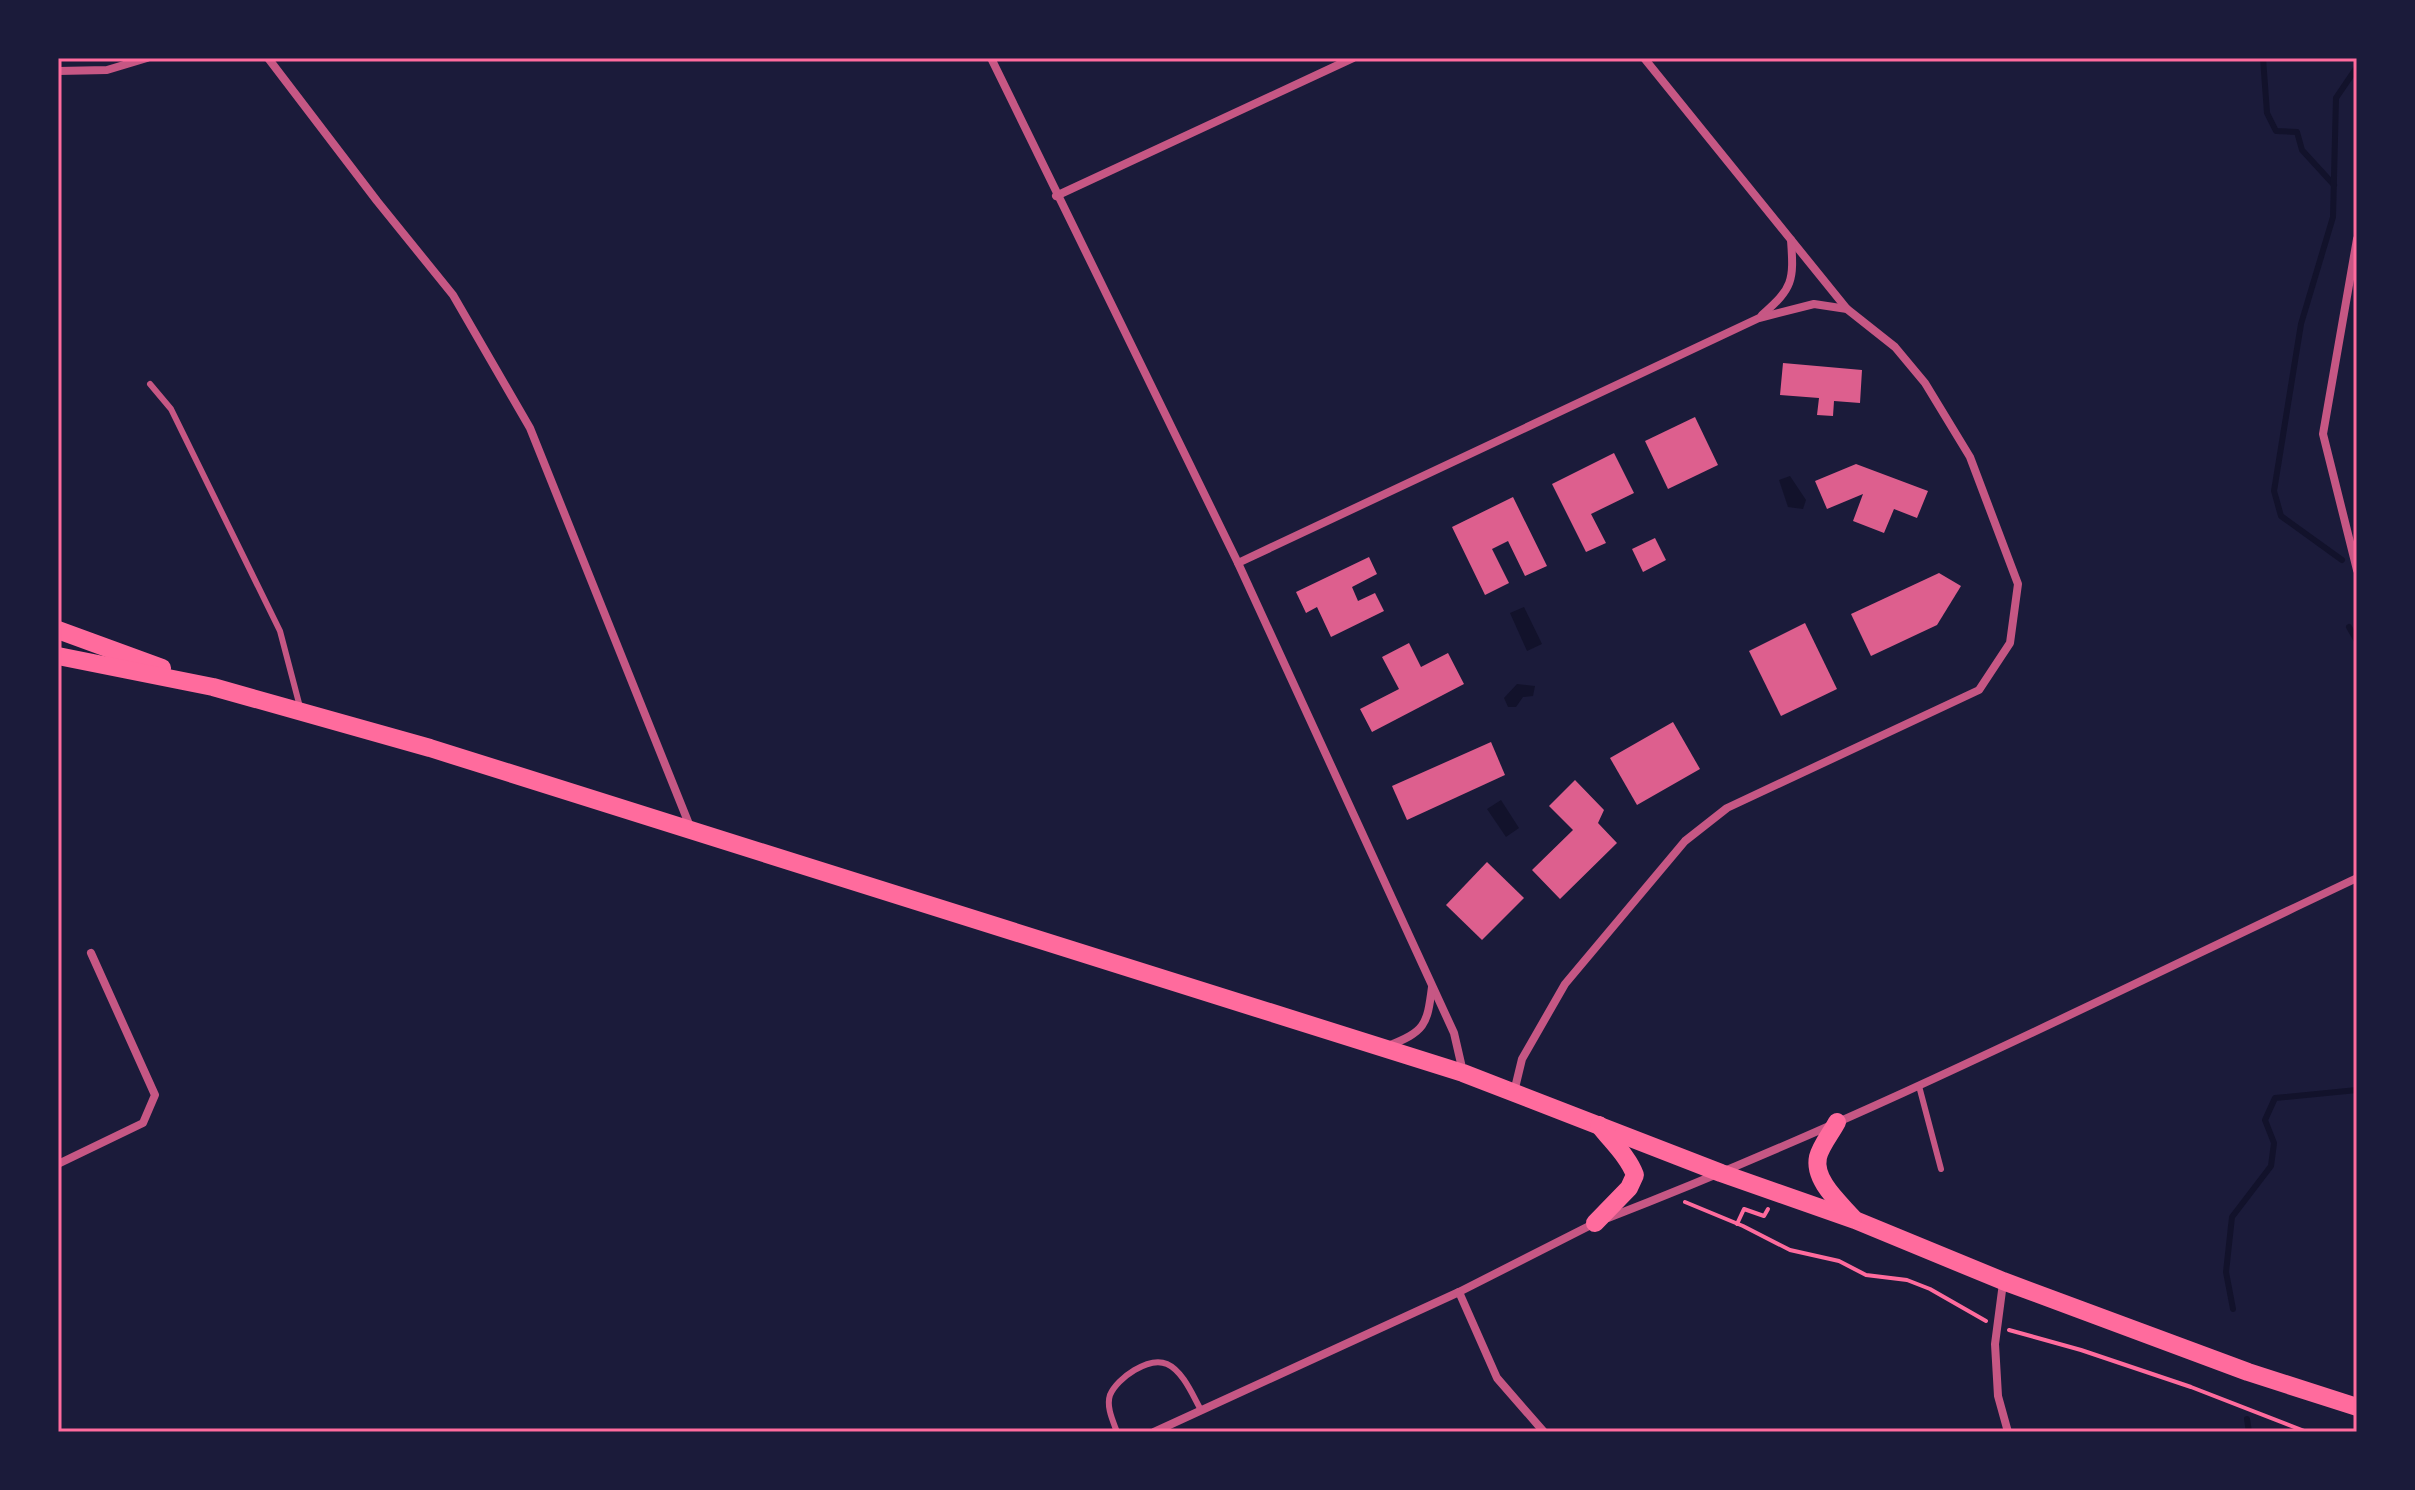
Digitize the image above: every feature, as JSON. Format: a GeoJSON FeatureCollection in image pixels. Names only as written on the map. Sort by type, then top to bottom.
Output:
{"type":"FeatureCollection","features":[{"type":"Feature","properties":{"kind":"main road"},"geometry":{"type":"LineString","coordinates":[[58,630],[213,687]]}},
{"type":"Feature","properties":{"kind":"main road"},"geometry":{"type":"LineString","coordinates":[[58,656],[213,687],[300,710],[1463,1073],[1721,1173],[1855,1220],[2003,1281],[2248,1372],[2357,1407]]}},
{"type":"Feature","properties":{"kind":"main road"},"geometry":{"type":"LineString","coordinates":[[1837,1122],[1818,1157],[1821,1174],[1828,1190],[1855,1220]]}},
{"type":"Feature","properties":{"kind":"main road"},"geometry":{"type":"LineString","coordinates":[[1595,1223],[1629,1188],[1635,1175],[1630,1162],[1599,1125]]}},
{"type":"Feature","properties":{"kind":"street"},"geometry":{"type":"LineString","coordinates":[[58,71],[107,70],[147,58]]}},
{"type":"Feature","properties":{"kind":"street"},"geometry":{"type":"LineString","coordinates":[[268,58],[453,295],[530,428],[691,830]]}},
{"type":"Feature","properties":{"kind":"street"},"geometry":{"type":"LineString","coordinates":[[991,58],[1238,563],[1454,1033],[1463,1073]]}},
{"type":"Feature","properties":{"kind":"street"},"geometry":{"type":"LineString","coordinates":[[1056,196],[1353,58]]}},
{"type":"Feature","properties":{"kind":"street"},"geometry":{"type":"LineString","coordinates":[[1514,1092],[1522,1059],[1565,984],[1685,841],[1727,808],[1979,690],[2010,643],[2018,584],[1970,457],[1925,383],[1895,347],[1847,309],[1644,58]]}},
{"type":"Feature","properties":{"kind":"street"},"geometry":{"type":"LineString","coordinates":[[2357,239],[2323,434],[2357,570]]}},
{"type":"Feature","properties":{"kind":"street"},"geometry":{"type":"LineString","coordinates":[[1759,318],[1780,299],[1794,273],[1791,240]]}},
{"type":"Feature","properties":{"kind":"street"},"geometry":{"type":"LineString","coordinates":[[1238,563],[1759,318],[1814,304],[1847,309]]}},
{"type":"Feature","properties":{"kind":"street"},"geometry":{"type":"LineString","coordinates":[[1154,1432],[1459,1292],[1595,1223],[1721,1173],[1919,1086],[2357,878]]}},
{"type":"Feature","properties":{"kind":"street"},"geometry":{"type":"LineString","coordinates":[[58,1164],[143,1123],[155,1095],[91,953]]}},
{"type":"Feature","properties":{"kind":"street"},"geometry":{"type":"LineString","coordinates":[[1384,1048],[1416,1035],[1428,1015],[1433,986]]}},
{"type":"Feature","properties":{"kind":"street"},"geometry":{"type":"LineString","coordinates":[[2003,1281],[1995,1344],[1998,1396],[2008,1432]]}},
{"type":"Feature","properties":{"kind":"street"},"geometry":{"type":"LineString","coordinates":[[1459,1292],[1497,1378],[1544,1432]]}},
{"type":"Feature","properties":{"kind":"lane"},"geometry":{"type":"LineString","coordinates":[[150,384],[171,409],[280,631],[300,710]]}},
{"type":"Feature","properties":{"kind":"lane"},"geometry":{"type":"LineString","coordinates":[[1919,1086],[1941,1169]]}},
{"type":"Feature","properties":{"kind":"lane"},"geometry":{"type":"LineString","coordinates":[[1117,1432],[1108,1405],[1110,1395],[1119,1380],[1154,1362],[1169,1364],[1201,1410]]}},
{"type":"Feature","properties":{"kind":"path"},"geometry":{"type":"LineString","coordinates":[[1737,1224],[1744,1209],[1764,1216],[1768,1209]]}},
{"type":"Feature","properties":{"kind":"shaded area"},"geometry":{"type":"Polygon","coordinates":[[[1790,476],[1806,500],[1803,509],[1788,507],[1779,480],[1790,476]]]}},
{"type":"Feature","properties":{"kind":"shaded area"},"geometry":{"type":"Polygon","coordinates":[[[1524,607],[1542,644],[1527,651],[1510,613],[1524,607]]]}},
{"type":"Feature","properties":{"kind":"shaded area"},"geometry":{"type":"Polygon","coordinates":[[[1517,684],[1535,686],[1533,696],[1523,697],[1516,707],[1508,707],[1504,698],[1517,684]]]}},
{"type":"Feature","properties":{"kind":"shaded area"},"geometry":{"type":"Polygon","coordinates":[[[1501,800],[1519,828],[1506,837],[1487,809],[1501,800]]]}},
{"type":"Feature","properties":{"kind":"building"},"geometry":{"type":"Polygon","coordinates":[[[1783,363],[1862,370],[1860,403],[1834,401],[1833,416],[1817,415],[1819,398],[1780,395],[1783,363]]]}},
{"type":"Feature","properties":{"kind":"building"},"geometry":{"type":"Polygon","coordinates":[[[1695,417],[1718,465],[1668,489],[1645,441],[1695,417]]]}},
{"type":"Feature","properties":{"kind":"building"},"geometry":{"type":"Polygon","coordinates":[[[1614,453],[1634,493],[1591,514],[1606,543],[1586,552],[1552,484],[1614,453]]]}},
{"type":"Feature","properties":{"kind":"building"},"geometry":{"type":"Polygon","coordinates":[[[1856,464],[1928,491],[1917,518],[1894,509],[1884,533],[1853,521],[1863,494],[1827,509],[1815,481],[1856,464]]]}},
{"type":"Feature","properties":{"kind":"building"},"geometry":{"type":"Polygon","coordinates":[[[1513,497],[1547,566],[1525,576],[1508,541],[1492,549],[1509,583],[1485,595],[1452,527],[1513,497]]]}},
{"type":"Feature","properties":{"kind":"building"},"geometry":{"type":"Polygon","coordinates":[[[1655,538],[1666,560],[1643,572],[1632,549],[1655,538]]]}},
{"type":"Feature","properties":{"kind":"building"},"geometry":{"type":"Polygon","coordinates":[[[1369,557],[1377,574],[1352,587],[1358,601],[1375,593],[1384,611],[1331,637],[1317,607],[1306,613],[1296,592],[1369,557]]]}},
{"type":"Feature","properties":{"kind":"building"},"geometry":{"type":"Polygon","coordinates":[[[1939,573],[1961,586],[1937,625],[1871,656],[1851,614],[1939,573]]]}},
{"type":"Feature","properties":{"kind":"building"},"geometry":{"type":"Polygon","coordinates":[[[1805,623],[1837,689],[1781,716],[1749,651],[1805,623]]]}},
{"type":"Feature","properties":{"kind":"building"},"geometry":{"type":"Polygon","coordinates":[[[1409,643],[1421,667],[1448,653],[1464,684],[1372,732],[1360,709],[1399,689],[1382,657],[1409,643]]]}},
{"type":"Feature","properties":{"kind":"building"},"geometry":{"type":"Polygon","coordinates":[[[1673,722],[1700,769],[1637,805],[1610,758],[1673,722]]]}},
{"type":"Feature","properties":{"kind":"building"},"geometry":{"type":"Polygon","coordinates":[[[1491,742],[1505,775],[1407,820],[1392,786],[1491,742]]]}},
{"type":"Feature","properties":{"kind":"building"},"geometry":{"type":"Polygon","coordinates":[[[1575,780],[1604,810],[1598,823],[1617,843],[1560,899],[1532,870],[1573,830],[1549,806],[1575,780]]]}},
{"type":"Feature","properties":{"kind":"building"},"geometry":{"type":"Polygon","coordinates":[[[1487,862],[1524,898],[1482,940],[1446,905],[1487,862]]]}},
{"type":"Feature","properties":{"kind":"waterway"},"geometry":{"type":"LineString","coordinates":[[2263,58],[2267,113],[2276,131],[2297,132],[2302,150],[2334,185]]}},
{"type":"Feature","properties":{"kind":"waterway"},"geometry":{"type":"LineString","coordinates":[[2342,560],[2281,516],[2274,491],[2301,324],[2333,217],[2336,98],[2357,67]]}},
{"type":"Feature","properties":{"kind":"waterway"},"geometry":{"type":"LineString","coordinates":[[2349,627],[2357,641]]}},
{"type":"Feature","properties":{"kind":"waterway"},"geometry":{"type":"LineString","coordinates":[[2233,1309],[2226,1272],[2232,1217],[2271,1166],[2274,1143],[2265,1120],[2275,1098],[2357,1090]]}},
{"type":"Feature","properties":{"kind":"waterway"},"geometry":{"type":"LineString","coordinates":[[2247,1419],[2249,1432]]}}]}
